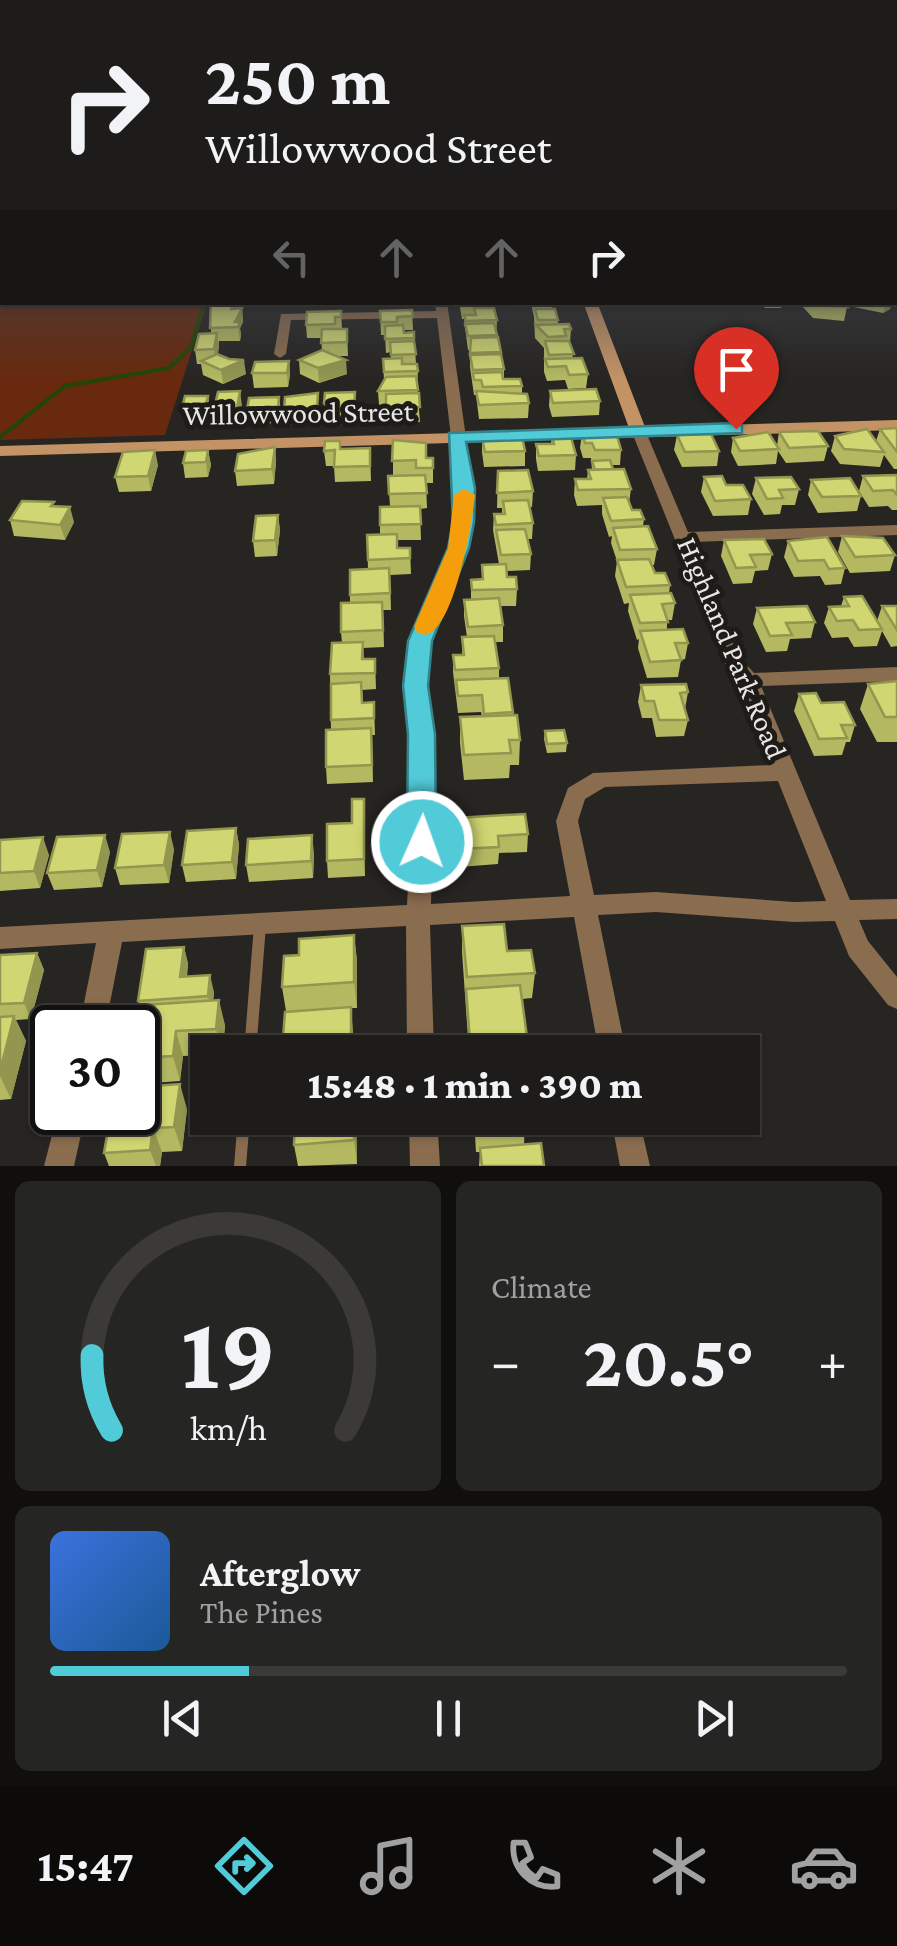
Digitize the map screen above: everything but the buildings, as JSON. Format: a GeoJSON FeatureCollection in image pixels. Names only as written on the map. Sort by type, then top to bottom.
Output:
{"type":"FeatureCollection","features":[{"type":"Feature","properties":{"kind":"street","name":"Highland Park Road"},"geometry":{"type":"LineString","coordinates":[[591,305],[638,430],[735,664],[749,680],[785,773],[600,780],[576,794],[567,821],[609,1035]]}},
{"type":"Feature","properties":{"kind":"street"},"geometry":{"type":"LineString","coordinates":[[280,354],[285,317],[441,308],[455,437],[465,488],[458,548],[420,641],[415,686],[423,804],[418,916],[421,1035]]}},
{"type":"Feature","properties":{"kind":"street","name":"Willowwood Street"},"geometry":{"type":"LineString","coordinates":[[0,451],[897,424]]}},
{"type":"Feature","properties":{"kind":"street"},"geometry":{"type":"LineString","coordinates":[[685,537],[897,530]]}},
{"type":"Feature","properties":{"kind":"street"},"geometry":{"type":"LineString","coordinates":[[749,680],[897,674]]}},
{"type":"Feature","properties":{"kind":"street"},"geometry":{"type":"LineString","coordinates":[[785,773],[840,912],[858,948],[897,997]]}},
{"type":"Feature","properties":{"kind":"street"},"geometry":{"type":"LineString","coordinates":[[0,938],[676,902],[770,912],[897,909]]}},
{"type":"Feature","properties":{"kind":"street"},"geometry":{"type":"LineString","coordinates":[[97,1005],[111,932]]}},
{"type":"Feature","properties":{"kind":"street"},"geometry":{"type":"LineString","coordinates":[[59,1166],[66,1135]]}},
{"type":"Feature","properties":{"kind":"street"},"geometry":{"type":"LineString","coordinates":[[424,1135],[425,1166]]}},
{"type":"Feature","properties":{"kind":"street"},"geometry":{"type":"LineString","coordinates":[[629,1135],[635,1166]]}},
{"type":"Feature","properties":{"kind":"lane"},"geometry":{"type":"LineString","coordinates":[[251,1035],[260,924]]}},
{"type":"Feature","properties":{"kind":"lane"},"geometry":{"type":"LineString","coordinates":[[240,1166],[243,1135]]}},
{"type":"Feature","properties":{"kind":"shaded area"},"geometry":{"type":"Polygon","coordinates":[[[0,305],[206,305],[165,435],[0,440],[0,305]]]}},
{"type":"Feature","properties":{"kind":"waterway"},"geometry":{"type":"LineString","coordinates":[[0,437],[65,386],[169,368],[191,347],[203,305]]}},
{"type":"Feature","properties":{"kind":"slow traffic"},"geometry":{"type":"LineString","coordinates":[[426,627],[458,548],[464,522],[464,495]]}},
{"type":"Feature","properties":{"kind":"route"},"geometry":{"type":"LineString","coordinates":[[422,842],[421,734],[415,686],[420,641],[458,548],[464,522],[465,488],[455,437],[736,429]]}}]}
